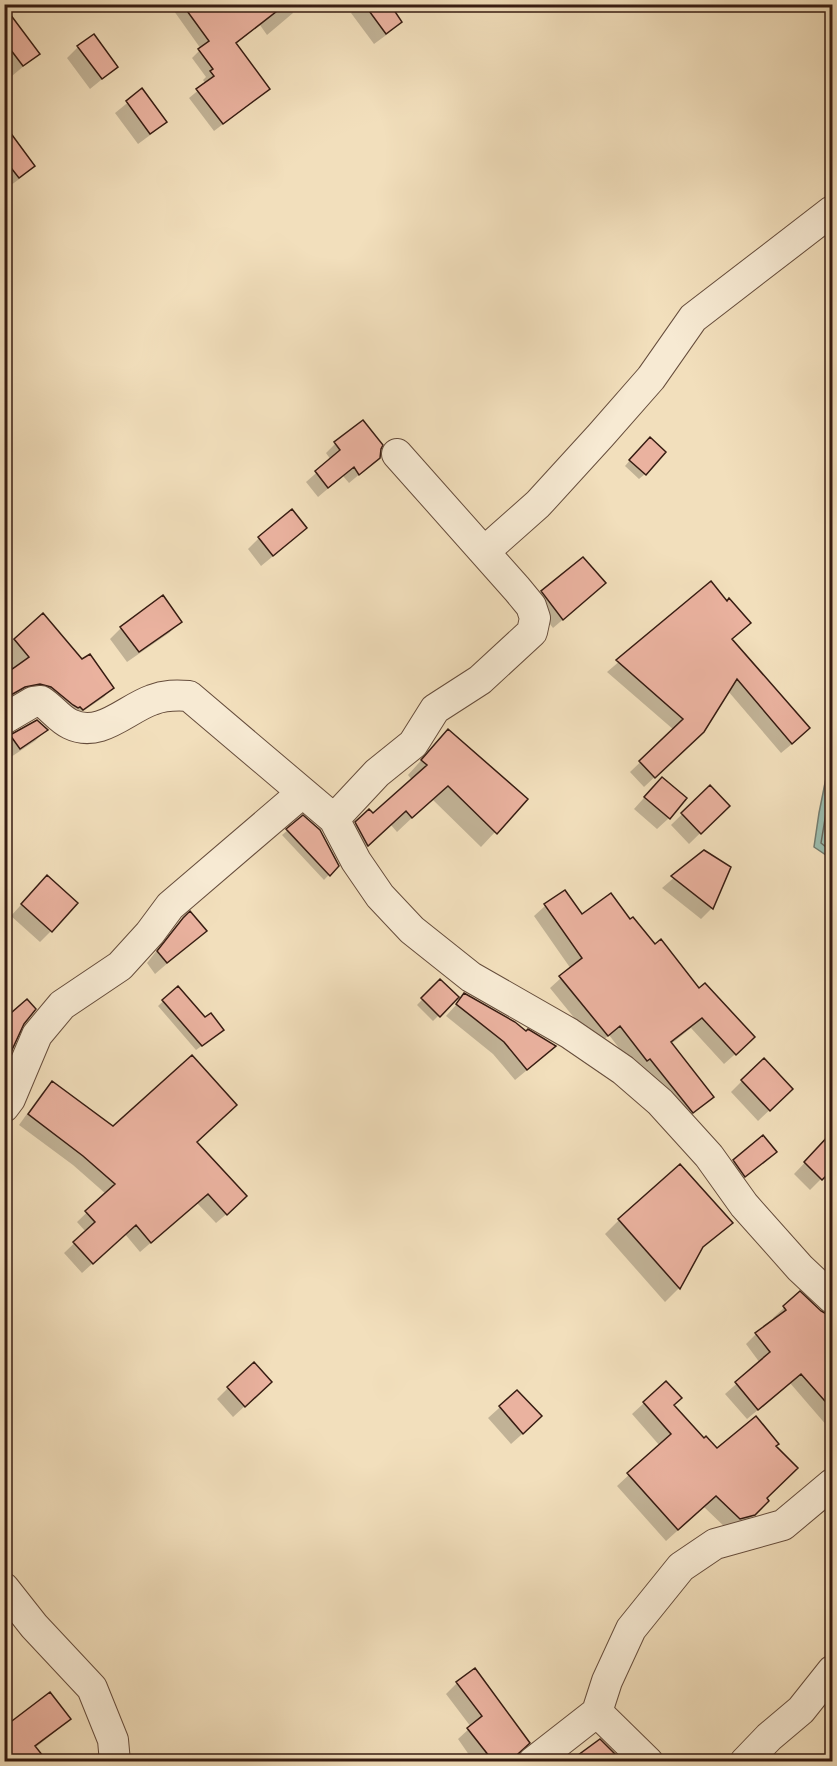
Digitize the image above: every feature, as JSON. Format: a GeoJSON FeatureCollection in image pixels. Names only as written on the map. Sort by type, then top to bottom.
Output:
{"type":"FeatureCollection","features":[{"type":"Feature","properties":{"kind":"street"},"geometry":{"type":"LineString","coordinates":[[485,550],[538,504],[601,435],[651,378],[693,318],[832,211]]}},
{"type":"Feature","properties":{"kind":"street"},"geometry":{"type":"LineString","coordinates":[[334,819],[377,773],[413,744],[435,709],[480,680],[532,632],[535,618],[531,606],[485,550],[397,454]]}},
{"type":"Feature","properties":{"kind":"street"},"geometry":{"type":"LineString","coordinates":[[4,719],[33,702],[41,701],[68,724],[85,728],[103,726],[150,700],[169,694],[189,696],[334,819],[380,896],[412,930],[471,977],[569,1033],[623,1070],[652,1095],[709,1156],[744,1205],[793,1261],[832,1298]]}},
{"type":"Feature","properties":{"kind":"street"},"geometry":{"type":"LineString","coordinates":[[4,1107],[10,1099],[37,1035],[62,1005],[120,966],[150,933],[170,906],[302,793]]}},
{"type":"Feature","properties":{"kind":"street"},"geometry":{"type":"LineString","coordinates":[[533,1761],[597,1712],[607,1681],[631,1629],[681,1567],[715,1544],[783,1525],[832,1484]]}},
{"type":"Feature","properties":{"kind":"street"},"geometry":{"type":"LineString","coordinates":[[4,1588],[34,1626],[92,1688],[113,1740],[115,1761]]}},
{"type":"Feature","properties":{"kind":"street"},"geometry":{"type":"LineString","coordinates":[[745,1761],[801,1710],[832,1671]]}},
{"type":"Feature","properties":{"kind":"street"},"geometry":{"type":"LineString","coordinates":[[597,1712],[648,1761]]}},
{"type":"Feature","properties":{"kind":"water"},"geometry":{"type":"Polygon","coordinates":[[[832,748],[832,859],[814,847],[832,748]]]}},
{"type":"Feature","properties":{"kind":"building"},"geometry":{"type":"Polygon","coordinates":[[[182,4],[286,4],[236,43],[270,89],[223,124],[196,89],[214,76],[210,71],[213,69],[198,49],[209,41],[182,4]]]}},
{"type":"Feature","properties":{"kind":"building"},"geometry":{"type":"Polygon","coordinates":[[[364,4],[390,4],[402,22],[386,34],[364,4]]]}},
{"type":"Feature","properties":{"kind":"building"},"geometry":{"type":"Polygon","coordinates":[[[4,6],[40,54],[23,66],[4,41],[4,6]]]}},
{"type":"Feature","properties":{"kind":"building"},"geometry":{"type":"Polygon","coordinates":[[[94,34],[118,67],[102,79],[77,46],[94,34]]]}},
{"type":"Feature","properties":{"kind":"building"},"geometry":{"type":"Polygon","coordinates":[[[142,88],[167,122],[150,134],[126,101],[142,88]]]}},
{"type":"Feature","properties":{"kind":"building"},"geometry":{"type":"Polygon","coordinates":[[[4,124],[35,166],[19,178],[4,159],[4,124]]]}},
{"type":"Feature","properties":{"kind":"building"},"geometry":{"type":"Polygon","coordinates":[[[363,420],[383,445],[380,458],[359,475],[354,467],[328,488],[315,471],[340,450],[334,442],[363,420]]]}},
{"type":"Feature","properties":{"kind":"building"},"geometry":{"type":"Polygon","coordinates":[[[650,437],[666,452],[646,475],[629,460],[650,437]]]}},
{"type":"Feature","properties":{"kind":"building"},"geometry":{"type":"Polygon","coordinates":[[[292,509],[307,528],[273,556],[258,537],[292,509]]]}},
{"type":"Feature","properties":{"kind":"building"},"geometry":{"type":"Polygon","coordinates":[[[583,557],[606,583],[563,620],[541,591],[583,557]]]}},
{"type":"Feature","properties":{"kind":"building"},"geometry":{"type":"Polygon","coordinates":[[[711,581],[727,601],[729,598],[751,623],[732,639],[810,728],[792,744],[737,679],[704,732],[655,778],[639,761],[683,719],[616,660],[711,581]]]}},
{"type":"Feature","properties":{"kind":"building"},"geometry":{"type":"Polygon","coordinates":[[[163,595],[182,622],[139,652],[120,627],[163,595]]]}},
{"type":"Feature","properties":{"kind":"building"},"geometry":{"type":"Polygon","coordinates":[[[43,613],[82,659],[90,654],[114,688],[83,710],[51,687],[40,684],[25,687],[4,699],[4,675],[29,657],[14,639],[43,613]]]}},
{"type":"Feature","properties":{"kind":"building"},"geometry":{"type":"Polygon","coordinates":[[[37,720],[48,730],[20,749],[10,735],[37,720]]]}},
{"type":"Feature","properties":{"kind":"building"},"geometry":{"type":"Polygon","coordinates":[[[448,729],[528,799],[497,834],[448,786],[412,818],[406,811],[368,846],[355,822],[369,809],[373,813],[427,765],[421,760],[448,729]]]}},
{"type":"Feature","properties":{"kind":"building"},"geometry":{"type":"Polygon","coordinates":[[[662,777],[687,798],[670,819],[644,797],[662,777]]]}},
{"type":"Feature","properties":{"kind":"building"},"geometry":{"type":"Polygon","coordinates":[[[710,785],[730,806],[701,834],[681,813],[710,785]]]}},
{"type":"Feature","properties":{"kind":"building"},"geometry":{"type":"Polygon","coordinates":[[[303,815],[320,830],[339,866],[330,876],[286,829],[303,815]]]}},
{"type":"Feature","properties":{"kind":"building"},"geometry":{"type":"Polygon","coordinates":[[[704,850],[731,867],[713,909],[671,876],[704,850]]]}},
{"type":"Feature","properties":{"kind":"building"},"geometry":{"type":"Polygon","coordinates":[[[47,875],[78,903],[52,932],[21,904],[47,875]]]}},
{"type":"Feature","properties":{"kind":"building"},"geometry":{"type":"Polygon","coordinates":[[[565,890],[582,914],[611,893],[630,919],[633,917],[655,944],[661,939],[699,988],[705,983],[755,1037],[736,1055],[702,1018],[671,1042],[714,1097],[693,1113],[650,1059],[647,1061],[620,1026],[608,1036],[559,976],[582,958],[544,904],[565,890]]]}},
{"type":"Feature","properties":{"kind":"building"},"geometry":{"type":"Polygon","coordinates":[[[190,911],[207,931],[167,963],[157,951],[190,911]]]}},
{"type":"Feature","properties":{"kind":"building"},"geometry":{"type":"Polygon","coordinates":[[[440,979],[459,997],[440,1017],[421,998],[440,979]]]}},
{"type":"Feature","properties":{"kind":"building"},"geometry":{"type":"Polygon","coordinates":[[[178,986],[205,1017],[211,1013],[224,1030],[202,1046],[162,1000],[178,986]]]}},
{"type":"Feature","properties":{"kind":"building"},"geometry":{"type":"Polygon","coordinates":[[[464,993],[515,1022],[526,1031],[528,1029],[556,1046],[527,1070],[504,1042],[456,1004],[464,993]]]}},
{"type":"Feature","properties":{"kind":"building"},"geometry":{"type":"Polygon","coordinates":[[[27,999],[36,1009],[24,1024],[11,1052],[4,1058],[4,1019],[27,999]]]}},
{"type":"Feature","properties":{"kind":"building"},"geometry":{"type":"Polygon","coordinates":[[[192,1055],[237,1105],[197,1142],[247,1196],[227,1215],[208,1194],[151,1243],[136,1225],[93,1264],[73,1242],[95,1222],[85,1211],[115,1184],[28,1114],[52,1081],[113,1126],[192,1055]]]}},
{"type":"Feature","properties":{"kind":"building"},"geometry":{"type":"Polygon","coordinates":[[[764,1058],[793,1089],[770,1111],[741,1080],[764,1058]]]}},
{"type":"Feature","properties":{"kind":"building"},"geometry":{"type":"Polygon","coordinates":[[[832,1132],[832,1170],[822,1180],[804,1162],[832,1132]]]}},
{"type":"Feature","properties":{"kind":"building"},"geometry":{"type":"Polygon","coordinates":[[[763,1135],[777,1152],[745,1177],[733,1160],[763,1135]]]}},
{"type":"Feature","properties":{"kind":"building"},"geometry":{"type":"Polygon","coordinates":[[[680,1164],[733,1223],[703,1247],[680,1289],[618,1219],[680,1164]]]}},
{"type":"Feature","properties":{"kind":"building"},"geometry":{"type":"Polygon","coordinates":[[[800,1291],[821,1311],[832,1315],[832,1409],[801,1374],[758,1410],[735,1382],[770,1352],[755,1333],[786,1310],[783,1306],[800,1291]]]}},
{"type":"Feature","properties":{"kind":"building"},"geometry":{"type":"Polygon","coordinates":[[[254,1362],[272,1382],[245,1407],[227,1387],[254,1362]]]}},
{"type":"Feature","properties":{"kind":"building"},"geometry":{"type":"Polygon","coordinates":[[[666,1381],[682,1398],[674,1405],[704,1438],[706,1436],[717,1448],[756,1416],[779,1444],[776,1446],[798,1468],[767,1498],[769,1501],[755,1515],[740,1519],[716,1496],[678,1530],[627,1473],[671,1434],[643,1402],[666,1381]]]}},
{"type":"Feature","properties":{"kind":"building"},"geometry":{"type":"Polygon","coordinates":[[[517,1390],[542,1416],[523,1434],[499,1406],[517,1390]]]}},
{"type":"Feature","properties":{"kind":"building"},"geometry":{"type":"Polygon","coordinates":[[[475,1668],[530,1743],[517,1755],[516,1761],[493,1761],[467,1728],[482,1716],[456,1682],[475,1668]]]}},
{"type":"Feature","properties":{"kind":"building"},"geometry":{"type":"Polygon","coordinates":[[[50,1692],[71,1719],[35,1746],[47,1761],[4,1761],[4,1727],[50,1692]]]}},
{"type":"Feature","properties":{"kind":"building"},"geometry":{"type":"Polygon","coordinates":[[[600,1739],[622,1761],[570,1761],[600,1739]]]}}]}
